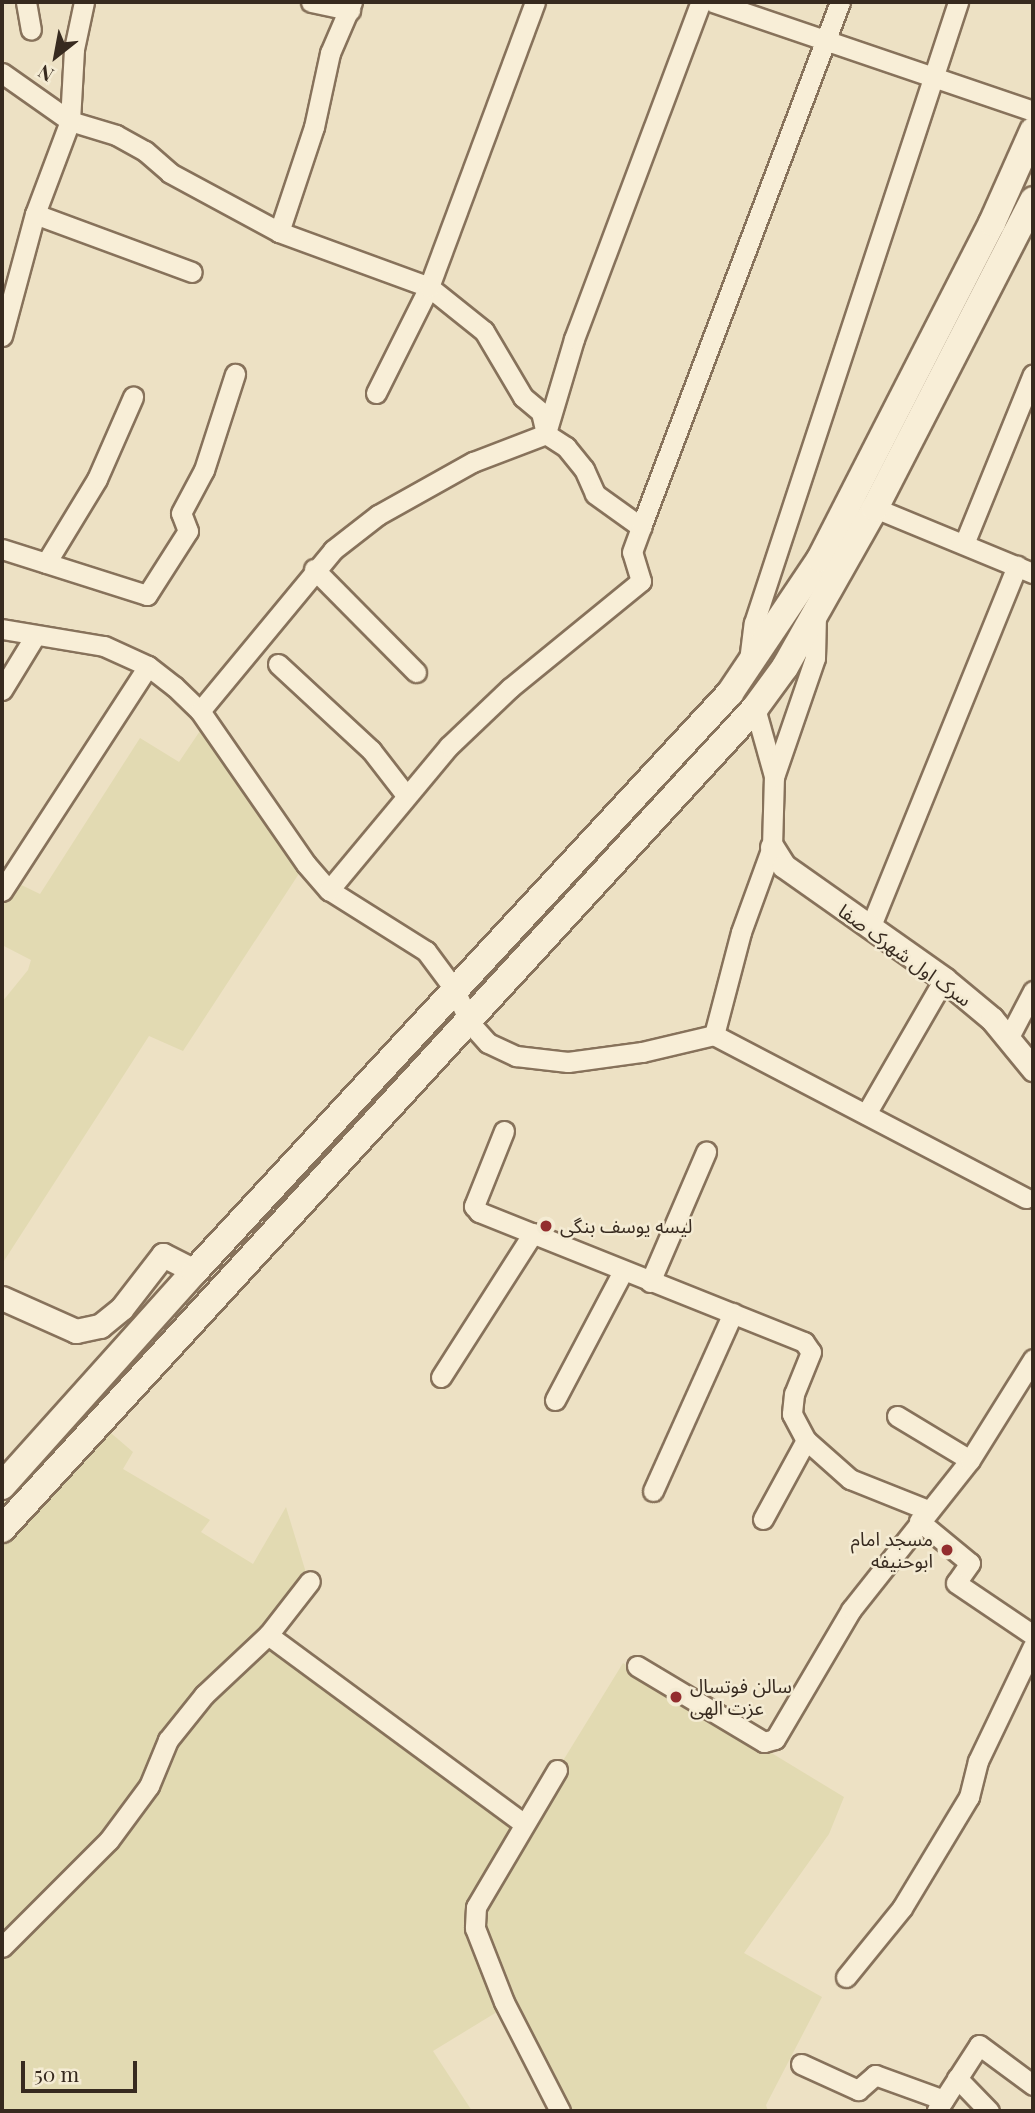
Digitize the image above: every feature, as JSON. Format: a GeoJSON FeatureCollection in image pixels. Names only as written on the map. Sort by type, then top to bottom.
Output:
{"type":"FeatureCollection","features":[{"type":"Feature","properties":{"kind":"main road"},"geometry":{"type":"LineString","coordinates":[[2,1486],[195,1270],[455,990],[755,659],[820,559],[992,223],[1033,131]]}},
{"type":"Feature","properties":{"kind":"main road"},"geometry":{"type":"LineString","coordinates":[[2,1529],[755,708],[785,667],[875,508],[1033,200]]}},
{"type":"Feature","properties":{"kind":"main road"},"geometry":{"type":"LineString","coordinates":[[755,659],[785,667]]}},
{"type":"Feature","properties":{"kind":"street"},"geometry":{"type":"LineString","coordinates":[[26,2],[31,30]]}},
{"type":"Feature","properties":{"kind":"street"},"geometry":{"type":"LineString","coordinates":[[2,336],[36,214],[70,121],[74,49],[84,2]]}},
{"type":"Feature","properties":{"kind":"street"},"geometry":{"type":"LineString","coordinates":[[279,232],[314,127],[330,52],[351,6],[312,2]]}},
{"type":"Feature","properties":{"kind":"street"},"geometry":{"type":"LineString","coordinates":[[376,393],[429,287],[534,2]]}},
{"type":"Feature","properties":{"kind":"street"},"geometry":{"type":"LineString","coordinates":[[546,434],[574,339],[701,2]]}},
{"type":"Feature","properties":{"kind":"street"},"geometry":{"type":"LineString","coordinates":[[713,2],[826,38],[1033,111]]}},
{"type":"Feature","properties":{"kind":"street"},"geometry":{"type":"LineString","coordinates":[[329,890],[405,794],[510,688],[641,581],[632,552],[840,2]]}},
{"type":"Feature","properties":{"kind":"street"},"geometry":{"type":"LineString","coordinates":[[755,659],[754,623],[958,2]]}},
{"type":"Feature","properties":{"kind":"street"},"geometry":{"type":"LineString","coordinates":[[2,73],[70,121],[116,135],[145,151],[170,173],[279,232],[429,287],[484,331],[523,397],[541,412],[546,434],[566,447],[584,469],[594,494],[641,527]]}},
{"type":"Feature","properties":{"kind":"street"},"geometry":{"type":"LineString","coordinates":[[36,214],[192,272]]}},
{"type":"Feature","properties":{"kind":"street"},"geometry":{"type":"LineString","coordinates":[[2,549],[147,595],[188,531],[181,513],[204,470],[235,374]]}},
{"type":"Feature","properties":{"kind":"street"},"geometry":{"type":"LineString","coordinates":[[964,544],[1033,374]]}},
{"type":"Feature","properties":{"kind":"street"},"geometry":{"type":"LineString","coordinates":[[46,563],[97,479],[132,397]]}},
{"type":"Feature","properties":{"kind":"street"},"geometry":{"type":"LineString","coordinates":[[200,711],[314,569],[378,515],[473,462],[546,434]]}},
{"type":"Feature","properties":{"kind":"street"},"geometry":{"type":"LineString","coordinates":[[870,928],[1025,570],[875,508]]}},
{"type":"Feature","properties":{"kind":"street"},"geometry":{"type":"LineString","coordinates":[[314,569],[416,672]]}},
{"type":"Feature","properties":{"kind":"street"},"geometry":{"type":"LineString","coordinates":[[774,777],[815,658],[816,614]]}},
{"type":"Feature","properties":{"kind":"street"},"geometry":{"type":"LineString","coordinates":[[2,629],[104,646],[148,666],[200,711],[329,890],[426,951],[455,990],[469,1022],[488,1043],[516,1056],[568,1062],[642,1052],[714,1035],[1026,1198]]}},
{"type":"Feature","properties":{"kind":"street"},"geometry":{"type":"LineString","coordinates":[[2,690],[35,636]]}},
{"type":"Feature","properties":{"kind":"street"},"geometry":{"type":"LineString","coordinates":[[278,664],[371,750],[405,794]]}},
{"type":"Feature","properties":{"kind":"street"},"geometry":{"type":"LineString","coordinates":[[2,891],[148,666]]}},
{"type":"Feature","properties":{"kind":"street"},"geometry":{"type":"LineString","coordinates":[[714,1035],[741,932],[772,847],[774,777],[755,708]]}},
{"type":"Feature","properties":{"kind":"street","name":"سرک اول شهرک صفا"},"geometry":{"type":"LineString","coordinates":[[772,847],[784,866],[944,979],[1009,1037],[1033,1069]]}},
{"type":"Feature","properties":{"kind":"street"},"geometry":{"type":"LineString","coordinates":[[866,1114],[944,979]]}},
{"type":"Feature","properties":{"kind":"street"},"geometry":{"type":"LineString","coordinates":[[1009,1037],[1033,991]]}},
{"type":"Feature","properties":{"kind":"street"},"geometry":{"type":"LineString","coordinates":[[504,1131],[474,1206],[479,1212],[804,1342],[811,1352],[794,1394],[792,1414],[806,1440],[850,1479],[924,1516],[970,1563],[956,1583],[1033,1635]]}},
{"type":"Feature","properties":{"kind":"street"},"geometry":{"type":"LineString","coordinates":[[650,1282],[706,1152]]}},
{"type":"Feature","properties":{"kind":"street"},"geometry":{"type":"LineString","coordinates":[[441,1377],[533,1233]]}},
{"type":"Feature","properties":{"kind":"street"},"geometry":{"type":"LineString","coordinates":[[2,1298],[76,1331],[100,1326],[122,1308],[163,1255],[195,1270]]}},
{"type":"Feature","properties":{"kind":"street"},"geometry":{"type":"LineString","coordinates":[[555,1400],[623,1271]]}},
{"type":"Feature","properties":{"kind":"street"},"geometry":{"type":"LineString","coordinates":[[653,1491],[733,1313]]}},
{"type":"Feature","properties":{"kind":"street"},"geometry":{"type":"LineString","coordinates":[[637,1666],[764,1742],[775,1740],[851,1610],[970,1460],[1033,1359]]}},
{"type":"Feature","properties":{"kind":"street"},"geometry":{"type":"LineString","coordinates":[[897,1416],[970,1460]]}},
{"type":"Feature","properties":{"kind":"street"},"geometry":{"type":"LineString","coordinates":[[763,1519],[806,1440]]}},
{"type":"Feature","properties":{"kind":"street"},"geometry":{"type":"LineString","coordinates":[[2,1947],[109,1840],[149,1786],[168,1741],[204,1695],[268,1635],[310,1581]]}},
{"type":"Feature","properties":{"kind":"street"},"geometry":{"type":"LineString","coordinates":[[268,1635],[524,1824]]}},
{"type":"Feature","properties":{"kind":"street"},"geometry":{"type":"LineString","coordinates":[[846,1977],[902,1908],[969,1797],[978,1761],[1033,1646]]}},
{"type":"Feature","properties":{"kind":"street"},"geometry":{"type":"LineString","coordinates":[[557,1770],[476,1907],[475,1928],[504,2002],[560,2111]]}},
{"type":"Feature","properties":{"kind":"street"},"geometry":{"type":"LineString","coordinates":[[801,2064],[858,2090],[875,2075],[940,2106],[979,2045],[1033,2085]]}},
{"type":"Feature","properties":{"kind":"street"},"geometry":{"type":"LineString","coordinates":[[957,2078],[989,2111]]}},
{"type":"Feature","properties":{"kind":"shaded area"},"geometry":{"type":"Polygon","coordinates":[[[204,725],[302,869],[183,1051],[149,1036],[2,1264],[2,1002],[28,970],[31,960],[2,945],[2,893],[11,880],[40,894],[140,738],[179,762],[204,725]]]}},
{"type":"Feature","properties":{"kind":"shaded area"},"geometry":{"type":"Polygon","coordinates":[[[69,1397],[133,1452],[123,1469],[210,1520],[201,1532],[253,1564],[286,1507],[307,1576],[261,1636],[526,1821],[623,1663],[844,1797],[829,1834],[744,1953],[822,1997],[766,2105],[768,2111],[566,2111],[510,2004],[433,2051],[472,2111],[2,2111],[2,1464],[69,1397]]]}},
{"type":"Feature","properties":{"kind":"place","name":"لیسه یوسف بنگی"},"geometry":{"type":"Point","coordinates":[546,1226]}},
{"type":"Feature","properties":{"kind":"place","name":"مسجد امام ابوحنیفه"},"geometry":{"type":"Point","coordinates":[947,1550]}},
{"type":"Feature","properties":{"kind":"place","name":"سالن فوتسال عزت الهی"},"geometry":{"type":"Point","coordinates":[676,1697]}}]}
